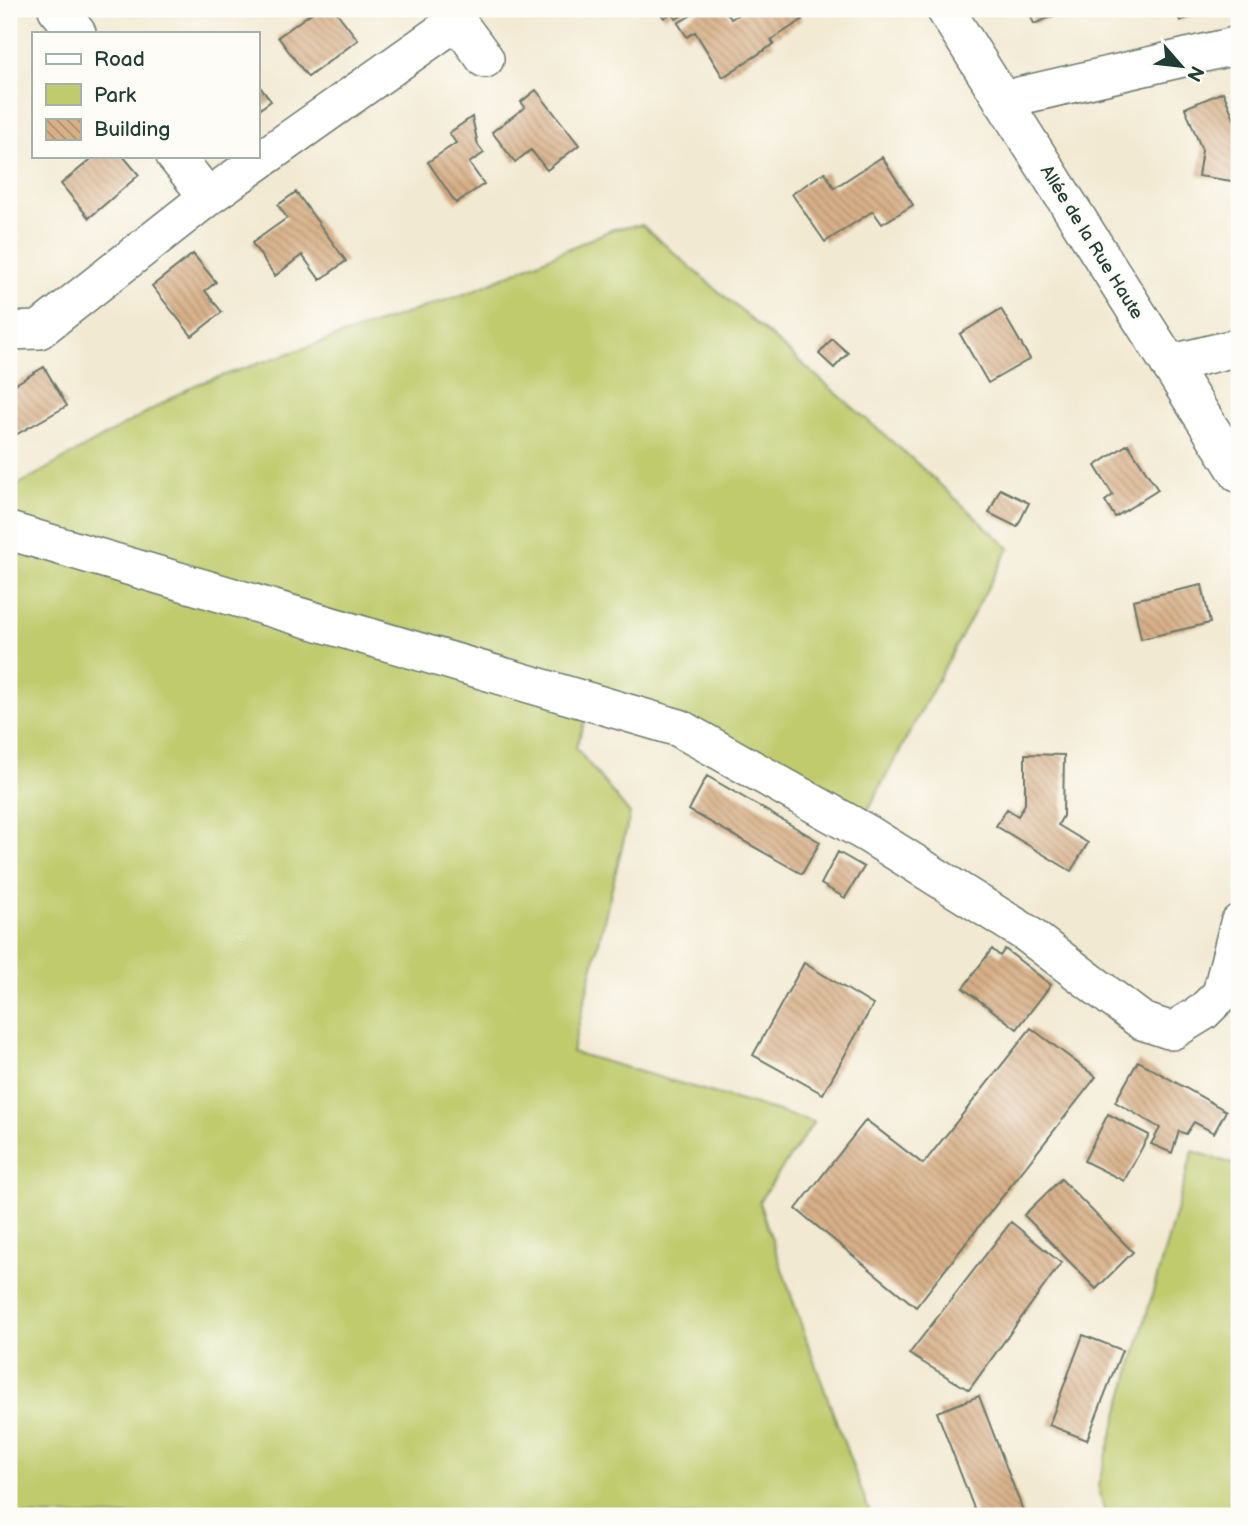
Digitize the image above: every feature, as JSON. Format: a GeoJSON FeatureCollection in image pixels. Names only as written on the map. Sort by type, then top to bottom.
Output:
{"type":"FeatureCollection","features":[{"type":"Feature","properties":{"kind":"street"},"geometry":{"type":"LineString","coordinates":[[57,9],[76,32]]}},
{"type":"Feature","properties":{"kind":"street","name":"Allée de la Rue Haute"},"geometry":{"type":"LineString","coordinates":[[945,9],[1239,474]]}},
{"type":"Feature","properties":{"kind":"street"},"geometry":{"type":"LineString","coordinates":[[9,331],[39,330],[208,197],[457,21],[485,60]]}},
{"type":"Feature","properties":{"kind":"street"},"geometry":{"type":"LineString","coordinates":[[1002,100],[1239,45]]}},
{"type":"Feature","properties":{"kind":"street"},"geometry":{"type":"LineString","coordinates":[[177,158],[208,197]]}},
{"type":"Feature","properties":{"kind":"street"},"geometry":{"type":"LineString","coordinates":[[1169,364],[1239,346]]}},
{"type":"Feature","properties":{"kind":"street"},"geometry":{"type":"LineString","coordinates":[[9,531],[679,728],[868,834],[1015,925],[1142,1021],[1172,1031],[1203,1012],[1221,994],[1239,923]]}},
{"type":"Feature","properties":{"kind":"green space"},"geometry":{"type":"Polygon","coordinates":[[[642,225],[910,457],[1009,548],[863,819],[682,718],[9,517],[9,490],[195,385],[470,292],[613,229],[642,225]]]}},
{"type":"Feature","properties":{"kind":"green space"},"geometry":{"type":"Polygon","coordinates":[[[9,542],[588,711],[576,748],[630,814],[572,1052],[814,1122],[759,1202],[871,1516],[9,1516],[9,542]]]}},
{"type":"Feature","properties":{"kind":"green space"},"geometry":{"type":"Polygon","coordinates":[[[1193,1151],[1239,1166],[1239,1516],[1106,1516],[1098,1485],[1193,1151]]]}},
{"type":"Feature","properties":{"kind":"building"},"geometry":{"type":"Polygon","coordinates":[[[317,9],[334,9],[358,40],[308,77],[278,37],[317,9]]]}},
{"type":"Feature","properties":{"kind":"building"},"geometry":{"type":"Polygon","coordinates":[[[658,9],[682,9],[685,13],[676,19],[672,13],[664,18],[658,9]]]}},
{"type":"Feature","properties":{"kind":"building"},"geometry":{"type":"Polygon","coordinates":[[[702,9],[725,9],[731,19],[747,9],[810,9],[799,15],[802,20],[771,40],[774,44],[723,77],[695,32],[687,37],[678,23],[702,9]]]}},
{"type":"Feature","properties":{"kind":"building"},"geometry":{"type":"Polygon","coordinates":[[[1028,9],[1070,9],[1034,24],[1028,9]]]}},
{"type":"Feature","properties":{"kind":"building"},"geometry":{"type":"Polygon","coordinates":[[[1175,9],[1209,9],[1180,21],[1175,9]]]}},
{"type":"Feature","properties":{"kind":"building"},"geometry":{"type":"Polygon","coordinates":[[[259,86],[271,101],[259,110],[259,86]]]}},
{"type":"Feature","properties":{"kind":"building"},"geometry":{"type":"Polygon","coordinates":[[[536,90],[579,145],[547,170],[531,150],[515,162],[492,132],[525,107],[521,102],[536,90]]]}},
{"type":"Feature","properties":{"kind":"building"},"geometry":{"type":"Polygon","coordinates":[[[1223,92],[1239,130],[1239,182],[1198,176],[1202,150],[1185,108],[1223,92]]]}},
{"type":"Feature","properties":{"kind":"building"},"geometry":{"type":"Polygon","coordinates":[[[472,117],[478,145],[484,153],[469,163],[484,184],[456,203],[428,162],[456,143],[449,133],[472,117]]]}},
{"type":"Feature","properties":{"kind":"building"},"geometry":{"type":"Polygon","coordinates":[[[882,157],[913,205],[882,224],[873,211],[825,242],[792,194],[825,172],[834,188],[882,157]]]}},
{"type":"Feature","properties":{"kind":"building"},"geometry":{"type":"Polygon","coordinates":[[[93,158],[125,158],[139,175],[89,218],[61,184],[93,158]]]}},
{"type":"Feature","properties":{"kind":"building"},"geometry":{"type":"Polygon","coordinates":[[[296,192],[346,261],[320,280],[302,255],[275,276],[252,243],[287,218],[278,205],[296,192]]]}},
{"type":"Feature","properties":{"kind":"building"},"geometry":{"type":"Polygon","coordinates":[[[193,254],[216,282],[205,291],[222,312],[192,336],[152,286],[193,254]]]}},
{"type":"Feature","properties":{"kind":"building"},"geometry":{"type":"Polygon","coordinates":[[[1001,309],[1030,359],[988,383],[960,334],[1001,309]]]}},
{"type":"Feature","properties":{"kind":"building"},"geometry":{"type":"Polygon","coordinates":[[[832,339],[848,353],[834,368],[819,354],[832,339]]]}},
{"type":"Feature","properties":{"kind":"building"},"geometry":{"type":"Polygon","coordinates":[[[44,367],[67,406],[10,438],[9,388],[44,367]]]}},
{"type":"Feature","properties":{"kind":"building"},"geometry":{"type":"Polygon","coordinates":[[[1128,444],[1158,490],[1115,517],[1105,501],[1113,495],[1095,466],[1128,444]]]}},
{"type":"Feature","properties":{"kind":"building"},"geometry":{"type":"Polygon","coordinates":[[[1000,489],[1029,503],[1017,527],[989,513],[1000,489]]]}},
{"type":"Feature","properties":{"kind":"building"},"geometry":{"type":"Polygon","coordinates":[[[1202,585],[1210,623],[1141,639],[1133,600],[1202,585]]]}},
{"type":"Feature","properties":{"kind":"building"},"geometry":{"type":"Polygon","coordinates":[[[1025,754],[1064,755],[1063,816],[1058,825],[1088,843],[1071,871],[996,826],[1007,809],[1018,816],[1025,804],[1025,754]]]}},
{"type":"Feature","properties":{"kind":"building"},"geometry":{"type":"Polygon","coordinates":[[[707,776],[820,842],[802,874],[689,810],[707,776]]]}},
{"type":"Feature","properties":{"kind":"building"},"geometry":{"type":"Polygon","coordinates":[[[838,852],[864,867],[845,898],[821,884],[838,852]]]}},
{"type":"Feature","properties":{"kind":"building"},"geometry":{"type":"Polygon","coordinates":[[[992,949],[1000,956],[1005,949],[1051,985],[1017,1029],[963,988],[992,949]]]}},
{"type":"Feature","properties":{"kind":"building"},"geometry":{"type":"Polygon","coordinates":[[[804,963],[873,1005],[823,1094],[753,1055],[804,963]]]}},
{"type":"Feature","properties":{"kind":"building"},"geometry":{"type":"Polygon","coordinates":[[[1031,1028],[1096,1077],[916,1307],[796,1209],[866,1120],[923,1164],[1031,1028]]]}},
{"type":"Feature","properties":{"kind":"building"},"geometry":{"type":"Polygon","coordinates":[[[1138,1061],[1226,1111],[1214,1133],[1194,1122],[1186,1134],[1179,1131],[1172,1153],[1151,1144],[1160,1128],[1115,1102],[1138,1061]]]}},
{"type":"Feature","properties":{"kind":"building"},"geometry":{"type":"Polygon","coordinates":[[[1108,1114],[1149,1135],[1124,1181],[1084,1161],[1108,1114]]]}},
{"type":"Feature","properties":{"kind":"building"},"geometry":{"type":"Polygon","coordinates":[[[1061,1179],[1133,1252],[1096,1289],[1024,1215],[1061,1179]]]}},
{"type":"Feature","properties":{"kind":"building"},"geometry":{"type":"Polygon","coordinates":[[[1011,1222],[1061,1263],[969,1390],[909,1354],[1011,1222]]]}},
{"type":"Feature","properties":{"kind":"building"},"geometry":{"type":"Polygon","coordinates":[[[1083,1335],[1122,1350],[1087,1440],[1049,1425],[1083,1335]]]}},
{"type":"Feature","properties":{"kind":"building"},"geometry":{"type":"Polygon","coordinates":[[[979,1396],[1025,1516],[977,1516],[937,1412],[979,1396]]]}}]}
